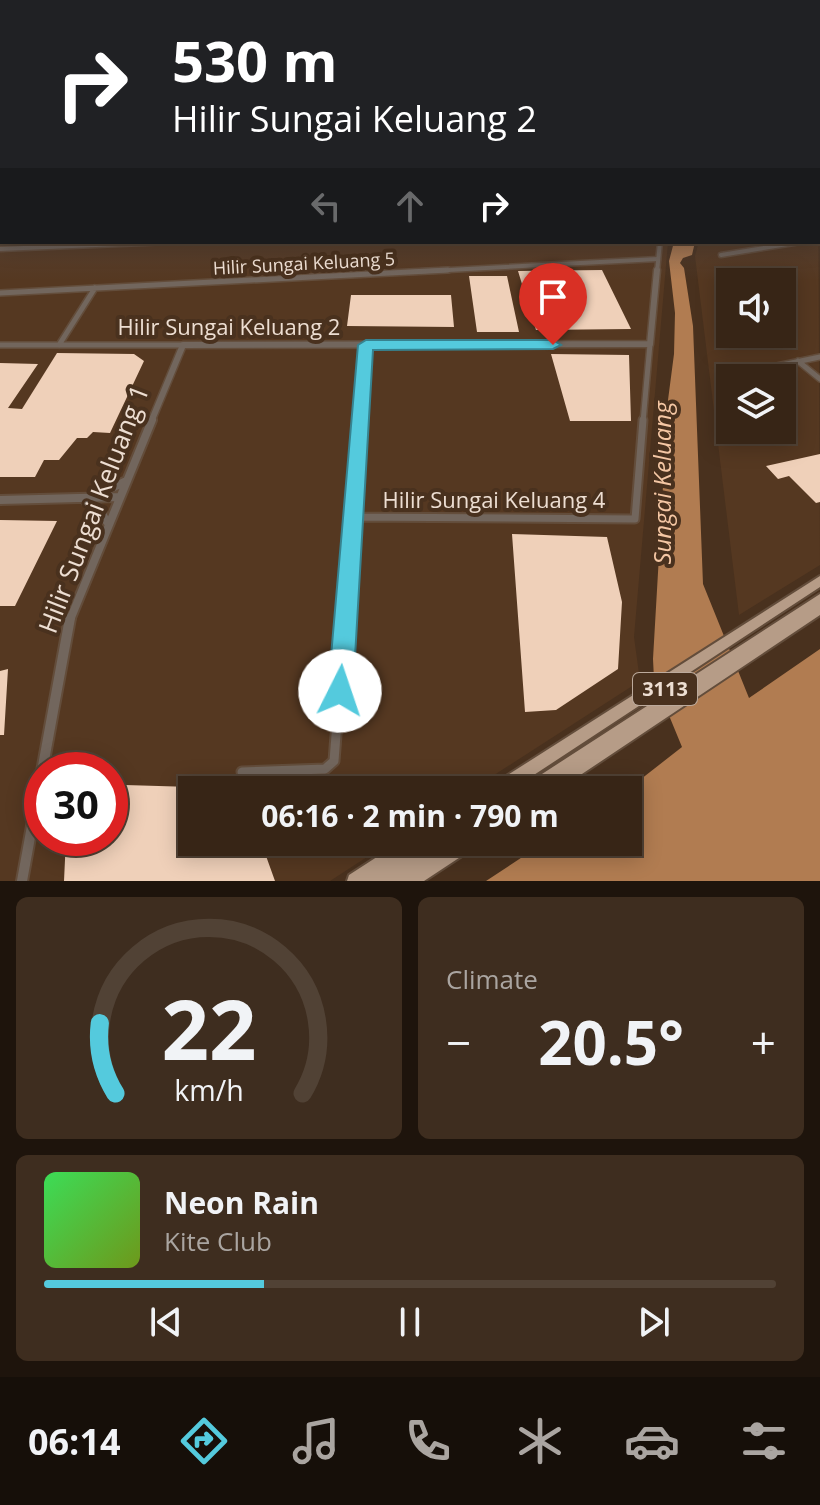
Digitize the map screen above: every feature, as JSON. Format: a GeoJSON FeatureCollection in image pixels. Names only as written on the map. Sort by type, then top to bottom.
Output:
{"type":"FeatureCollection","features":[{"type":"Feature","properties":{"kind":"highway","name":"3113"},"geometry":{"type":"LineString","coordinates":[[518,776],[820,581]]}},
{"type":"Feature","properties":{"kind":"highway","name":"3113"},"geometry":{"type":"LineString","coordinates":[[530,776],[820,587]]}},
{"type":"Feature","properties":{"kind":"highway","name":"3113"},"geometry":{"type":"LineString","coordinates":[[551,776],[820,599]]}},
{"type":"Feature","properties":{"kind":"highway","name":"3113"},"geometry":{"type":"LineString","coordinates":[[565,776],[820,608]]}},
{"type":"Feature","properties":{"kind":"highway"},"geometry":{"type":"LineString","coordinates":[[355,881],[393,856]]}},
{"type":"Feature","properties":{"kind":"highway"},"geometry":{"type":"LineString","coordinates":[[369,881],[407,856]]}},
{"type":"Feature","properties":{"kind":"highway"},"geometry":{"type":"LineString","coordinates":[[391,881],[429,856]]}},
{"type":"Feature","properties":{"kind":"highway"},"geometry":{"type":"LineString","coordinates":[[409,881],[447,856]]}},
{"type":"Feature","properties":{"kind":"street"},"geometry":{"type":"LineString","coordinates":[[0,249],[120,244]]}},
{"type":"Feature","properties":{"kind":"street"},"geometry":{"type":"LineString","coordinates":[[650,344],[660,244]]}},
{"type":"Feature","properties":{"kind":"street"},"geometry":{"type":"LineString","coordinates":[[721,255],[788,244]]}},
{"type":"Feature","properties":{"kind":"street","name":"Hilir Sungai Keluang 5"},"geometry":{"type":"LineString","coordinates":[[0,293],[658,259]]}},
{"type":"Feature","properties":{"kind":"street"},"geometry":{"type":"LineString","coordinates":[[59,345],[95,288]]}},
{"type":"Feature","properties":{"kind":"street","name":"Hilir Sungai Keluang 2"},"geometry":{"type":"LineString","coordinates":[[0,345],[650,344]]}},
{"type":"Feature","properties":{"kind":"street","name":"Hilir Sungai Keluang 4"},"geometry":{"type":"LineString","coordinates":[[353,517],[635,519],[650,344]]}},
{"type":"Feature","properties":{"kind":"street","name":"Hilir Sungai Keluang 1"},"geometry":{"type":"LineString","coordinates":[[22,881],[66,629],[116,501],[183,345]]}},
{"type":"Feature","properties":{"kind":"street"},"geometry":{"type":"LineString","coordinates":[[242,772],[325,769],[335,756],[366,345]]}},
{"type":"Feature","properties":{"kind":"street"},"geometry":{"type":"LineString","coordinates":[[785,364],[820,357]]}},
{"type":"Feature","properties":{"kind":"street"},"geometry":{"type":"LineString","coordinates":[[798,361],[820,379]]}},
{"type":"Feature","properties":{"kind":"street"},"geometry":{"type":"LineString","coordinates":[[84,500],[124,482]]}},
{"type":"Feature","properties":{"kind":"street"},"geometry":{"type":"LineString","coordinates":[[0,500],[116,501]]}},
{"type":"Feature","properties":{"kind":"street"},"geometry":{"type":"LineString","coordinates":[[84,500],[99,509],[108,523]]}},
{"type":"Feature","properties":{"kind":"shaded area"},"geometry":{"type":"Polygon","coordinates":[[[159,244],[668,244],[634,637],[640,681],[493,776],[178,776],[178,856],[368,856],[330,881],[0,881],[0,251],[159,244]]]}},
{"type":"Feature","properties":{"kind":"shaded area"},"geometry":{"type":"Polygon","coordinates":[[[673,244],[695,244],[692,255],[683,258],[680,263],[684,268],[693,326],[703,584],[749,698],[820,649],[820,881],[486,881],[524,856],[642,856],[642,778],[682,747],[654,679],[653,659],[675,313],[669,261],[673,244]]]}},
{"type":"Feature","properties":{"kind":"shaded area"},"geometry":{"type":"Polygon","coordinates":[[[698,244],[818,244],[820,565],[739,615],[718,444],[796,444],[796,364],[716,364],[716,427],[695,256],[698,244]]]}},
{"type":"Feature","properties":{"kind":"building"},"geometry":{"type":"Polygon","coordinates":[[[602,270],[631,329],[536,330],[518,271],[602,270]]]}},
{"type":"Feature","properties":{"kind":"building"},"geometry":{"type":"Polygon","coordinates":[[[469,276],[507,276],[519,332],[477,332],[469,276]]]}},
{"type":"Feature","properties":{"kind":"building"},"geometry":{"type":"Polygon","coordinates":[[[351,295],[451,295],[454,327],[347,326],[351,295]]]}},
{"type":"Feature","properties":{"kind":"building"},"geometry":{"type":"Polygon","coordinates":[[[57,353],[134,354],[144,361],[110,433],[93,432],[87,438],[77,438],[59,460],[44,460],[35,477],[0,477],[0,363],[38,364],[8,408],[22,409],[57,353]]]}},
{"type":"Feature","properties":{"kind":"building"},"geometry":{"type":"Polygon","coordinates":[[[551,354],[629,355],[631,421],[570,421],[551,354]]]}},
{"type":"Feature","properties":{"kind":"building"},"geometry":{"type":"Polygon","coordinates":[[[820,454],[820,502],[816,503],[789,476],[778,479],[766,466],[820,454]]]}},
{"type":"Feature","properties":{"kind":"building"},"geometry":{"type":"Polygon","coordinates":[[[0,520],[57,521],[15,606],[0,606],[0,520]]]}},
{"type":"Feature","properties":{"kind":"building"},"geometry":{"type":"Polygon","coordinates":[[[512,534],[607,537],[622,602],[618,669],[556,710],[525,712],[512,534]]]}},
{"type":"Feature","properties":{"kind":"building"},"geometry":{"type":"Polygon","coordinates":[[[8,669],[4,735],[0,735],[0,671],[8,669]]]}},
{"type":"Feature","properties":{"kind":"building"},"geometry":{"type":"Polygon","coordinates":[[[128,785],[178,787],[178,856],[266,856],[275,881],[64,881],[65,856],[128,856],[128,785]]]}},
{"type":"Feature","properties":{"kind":"route"},"geometry":{"type":"LineString","coordinates":[[340,691],[366,345],[553,345]]}},
{"type":"Feature","properties":{"kind":"water label","name":"Sungai Keluang"},"geometry":{"type":"Point","coordinates":[663,483]}}]}
